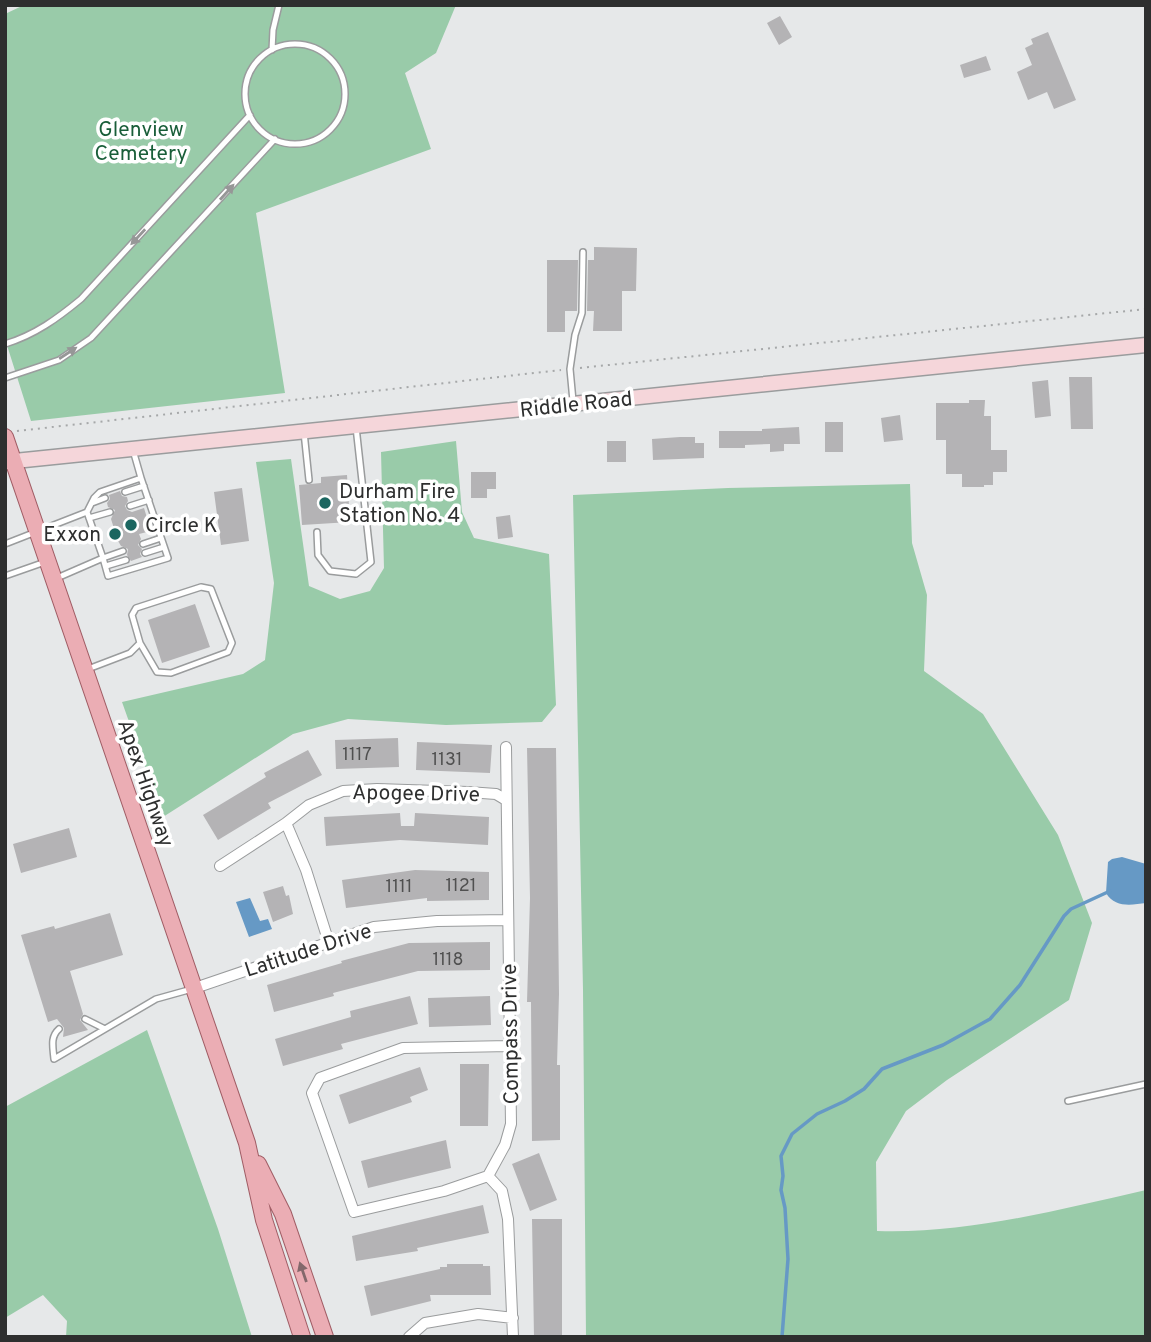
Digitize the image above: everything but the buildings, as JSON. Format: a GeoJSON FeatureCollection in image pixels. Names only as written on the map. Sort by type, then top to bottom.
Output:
{"type":"FeatureCollection","features":[{"type":"Feature","properties":{"kind":"main road","name":"Riddle Road"},"geometry":{"type":"LineString","coordinates":[[9,462],[1146,345]]}},
{"type":"Feature","properties":{"kind":"main road","name":"Apex Highway"},"geometry":{"type":"LineString","coordinates":[[5,437],[9,462],[38,531],[247,1143],[264,1220],[302,1337]]}},
{"type":"Feature","properties":{"kind":"main road","name":"Apex Highway"},"geometry":{"type":"LineString","coordinates":[[247,1143],[284,1214],[325,1337]]}},
{"type":"Feature","properties":{"kind":"street","name":"Compass Drive"},"geometry":{"type":"LineString","coordinates":[[488,1176],[505,1145],[511,1124],[506,747]]}},
{"type":"Feature","properties":{"kind":"street","name":"Apogee Drive"},"geometry":{"type":"LineString","coordinates":[[220,866],[309,805],[343,791],[377,789],[468,792],[496,794],[506,800]]}},
{"type":"Feature","properties":{"kind":"street"},"geometry":{"type":"LineString","coordinates":[[286,823],[306,870],[329,943]]}},
{"type":"Feature","properties":{"kind":"street","name":"Latitude Drive"},"geometry":{"type":"LineString","coordinates":[[195,988],[374,928],[437,921],[508,920]]}},
{"type":"Feature","properties":{"kind":"street"},"geometry":{"type":"LineString","coordinates":[[510,1046],[403,1048],[320,1078],[312,1093],[354,1212],[444,1191],[488,1176],[502,1191],[508,1219],[513,1337]]}},
{"type":"Feature","properties":{"kind":"street"},"geometry":{"type":"LineString","coordinates":[[409,1337],[425,1323],[478,1314],[513,1318]]}},
{"type":"Feature","properties":{"kind":"lane"},"geometry":{"type":"LineString","coordinates":[[272,50],[279,5]]}},
{"type":"Feature","properties":{"kind":"lane"},"geometry":{"type":"LineString","coordinates":[[299,44],[315,48],[328,56],[339,68],[344,79],[346,96],[342,113],[321,137],[306,143],[287,143],[260,129],[250,115],[245,94],[247,82],[259,60],[272,50],[299,44]]}},
{"type":"Feature","properties":{"kind":"lane"},"geometry":{"type":"LineString","coordinates":[[5,344],[33,333],[58,318],[81,299],[250,115]]}},
{"type":"Feature","properties":{"kind":"lane"},"geometry":{"type":"LineString","coordinates":[[5,378],[59,360],[91,338],[275,139]]}},
{"type":"Feature","properties":{"kind":"lane"},"geometry":{"type":"LineString","coordinates":[[574,404],[570,369],[575,335],[582,313],[583,252]]}},
{"type":"Feature","properties":{"kind":"lane"},"geometry":{"type":"LineString","coordinates":[[317,532],[318,555],[330,571],[356,574],[371,562],[356,427]]}},
{"type":"Feature","properties":{"kind":"lane"},"geometry":{"type":"LineString","coordinates":[[304,432],[309,480]]}},
{"type":"Feature","properties":{"kind":"lane"},"geometry":{"type":"LineString","coordinates":[[133,450],[168,558],[108,576],[88,515],[91,503],[100,492],[141,478]]}},
{"type":"Feature","properties":{"kind":"lane"},"geometry":{"type":"LineString","coordinates":[[125,492],[144,486]]}},
{"type":"Feature","properties":{"kind":"lane"},"geometry":{"type":"LineString","coordinates":[[91,503],[105,498]]}},
{"type":"Feature","properties":{"kind":"lane"},"geometry":{"type":"LineString","coordinates":[[130,506],[149,500]]}},
{"type":"Feature","properties":{"kind":"lane"},"geometry":{"type":"LineString","coordinates":[[5,544],[88,515],[110,512]]}},
{"type":"Feature","properties":{"kind":"lane"},"geometry":{"type":"LineString","coordinates":[[143,544],[161,538]]}},
{"type":"Feature","properties":{"kind":"lane"},"geometry":{"type":"LineString","coordinates":[[145,553],[164,547]]}},
{"type":"Feature","properties":{"kind":"lane"},"geometry":{"type":"LineString","coordinates":[[54,579],[122,551]]}},
{"type":"Feature","properties":{"kind":"lane"},"geometry":{"type":"LineString","coordinates":[[5,576],[48,560]]}},
{"type":"Feature","properties":{"kind":"lane"},"geometry":{"type":"LineString","coordinates":[[106,566],[126,560]]}},
{"type":"Feature","properties":{"kind":"lane"},"geometry":{"type":"LineString","coordinates":[[201,587],[211,589],[232,643],[228,652],[172,673],[157,672],[140,643],[132,615],[136,608],[201,587]]}},
{"type":"Feature","properties":{"kind":"lane"},"geometry":{"type":"LineString","coordinates":[[85,670],[130,653],[140,643]]}},
{"type":"Feature","properties":{"kind":"lane"},"geometry":{"type":"LineString","coordinates":[[59,1029],[52,1040],[54,1059],[156,999],[195,988]]}},
{"type":"Feature","properties":{"kind":"lane"},"geometry":{"type":"LineString","coordinates":[[85,1019],[105,1029]]}},
{"type":"Feature","properties":{"kind":"lane"},"geometry":{"type":"LineString","coordinates":[[1068,1101],[1146,1084]]}},
{"type":"Feature","properties":{"kind":"green space","name":"Glenview Cemetery"},"geometry":{"type":"Polygon","coordinates":[[[24,5],[456,5],[436,53],[405,73],[431,149],[256,213],[285,393],[31,421],[5,339],[5,14],[24,5]]]}},
{"type":"Feature","properties":{"kind":"green space"},"geometry":{"type":"Polygon","coordinates":[[[456,441],[462,512],[474,538],[549,554],[556,705],[542,722],[446,725],[348,719],[293,734],[163,817],[122,702],[243,674],[265,660],[274,583],[256,462],[291,459],[309,586],[340,599],[370,591],[384,568],[381,452],[456,441]]]}},
{"type":"Feature","properties":{"kind":"green space"},"geometry":{"type":"Polygon","coordinates":[[[910,484],[912,543],[927,595],[924,671],[983,714],[1058,835],[1092,923],[1069,1000],[947,1080],[906,1111],[876,1162],[877,1231],[978,1225],[1046,1213],[1146,1190],[1146,1337],[586,1337],[583,990],[573,495],[910,484]]]}},
{"type":"Feature","properties":{"kind":"green space"},"geometry":{"type":"Polygon","coordinates":[[[147,1030],[218,1229],[252,1337],[66,1337],[67,1321],[43,1295],[5,1318],[5,1107],[147,1030]]]}},
{"type":"Feature","properties":{"kind":"water"},"geometry":{"type":"Polygon","coordinates":[[[1122,857],[1146,864],[1146,903],[1119,903],[1106,893],[1108,862],[1122,857]]]}},
{"type":"Feature","properties":{"kind":"water"},"geometry":{"type":"Polygon","coordinates":[[[250,898],[260,921],[268,919],[272,929],[249,937],[236,902],[250,898]]]}},
{"type":"Feature","properties":{"kind":"waterway"},"geometry":{"type":"LineString","coordinates":[[782,1337],[788,1259],[785,1208],[781,1190],[781,1156],[792,1134],[817,1114],[864,1089],[882,1069],[943,1045],[990,1019],[1020,985],[1064,916],[1071,909],[1110,891]]}},
{"type":"Feature","properties":{"kind":"place","name":"Durham Fire Station No. 4"},"geometry":{"type":"Point","coordinates":[325,503]}},
{"type":"Feature","properties":{"kind":"place","name":"Circle K"},"geometry":{"type":"Point","coordinates":[131,525]}},
{"type":"Feature","properties":{"kind":"place","name":"Exxon"},"geometry":{"type":"Point","coordinates":[115,534]}}]}
